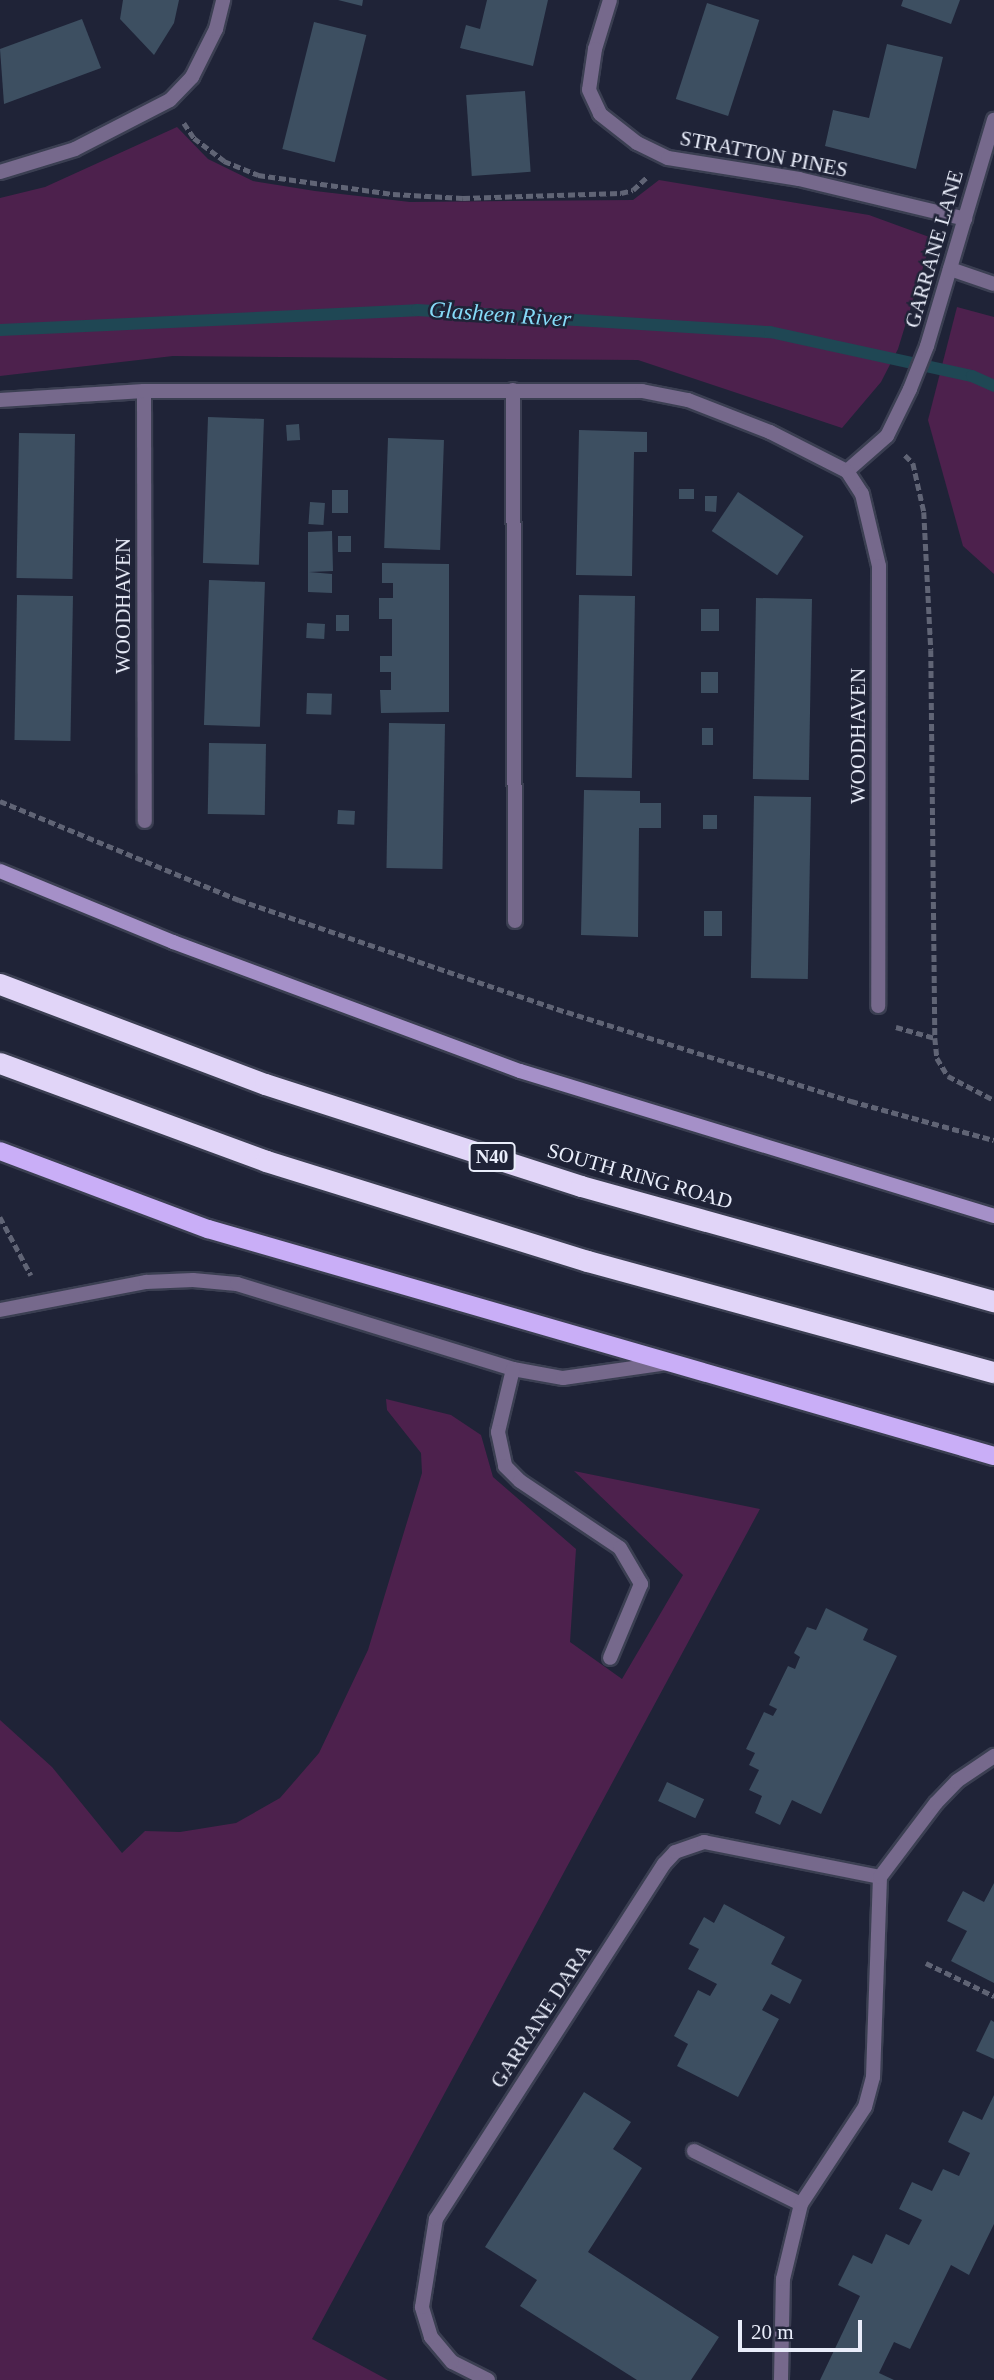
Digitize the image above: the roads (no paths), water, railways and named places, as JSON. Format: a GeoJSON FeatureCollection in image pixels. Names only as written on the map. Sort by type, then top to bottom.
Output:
{"type":"FeatureCollection","features":[{"type":"Feature","properties":{"kind":"highway","name":"SOUTH RING ROAD"},"geometry":{"type":"LineString","coordinates":[[0,985],[265,1084],[581,1186],[994,1301]]}},
{"type":"Feature","properties":{"kind":"highway"},"geometry":{"type":"LineString","coordinates":[[0,1063],[279,1166],[587,1261],[994,1372]]}},
{"type":"Feature","properties":{"kind":"main road"},"geometry":{"type":"LineString","coordinates":[[0,871],[173,942],[520,1071],[994,1216]]}},
{"type":"Feature","properties":{"kind":"main road"},"geometry":{"type":"LineString","coordinates":[[0,1151],[208,1229],[994,1456]]}},
{"type":"Feature","properties":{"kind":"street"},"geometry":{"type":"LineString","coordinates":[[0,172],[75,149],[170,100],[192,77],[216,29],[223,0]]}},
{"type":"Feature","properties":{"kind":"street","name":"STRATTON PINES"},"geometry":{"type":"LineString","coordinates":[[610,0],[595,49],[589,90],[600,114],[616,129],[668,158],[799,178],[965,219]]}},
{"type":"Feature","properties":{"kind":"street","name":"GARRANE LANE"},"geometry":{"type":"LineString","coordinates":[[847,471],[887,436],[910,389],[927,346],[994,120]]}},
{"type":"Feature","properties":{"kind":"street"},"geometry":{"type":"LineString","coordinates":[[950,269],[994,284]]}},
{"type":"Feature","properties":{"kind":"street"},"geometry":{"type":"LineString","coordinates":[[513,390],[515,921]]}},
{"type":"Feature","properties":{"kind":"street"},"geometry":{"type":"LineString","coordinates":[[0,400],[144,391],[642,391],[688,400],[770,432],[847,471]]}},
{"type":"Feature","properties":{"kind":"street","name":"WOODHAVEN"},"geometry":{"type":"LineString","coordinates":[[144,391],[145,821]]}},
{"type":"Feature","properties":{"kind":"street","name":"WOODHAVEN"},"geometry":{"type":"LineString","coordinates":[[847,471],[866,504],[878,566],[878,1006]]}},
{"type":"Feature","properties":{"kind":"street"},"geometry":{"type":"LineString","coordinates":[[0,1310],[146,1282],[237,1284],[513,1369],[563,1378],[670,1363]]}},
{"type":"Feature","properties":{"kind":"street"},"geometry":{"type":"LineString","coordinates":[[513,1369],[498,1432],[505,1466],[520,1481],[620,1548],[641,1584],[611,1658]]}},
{"type":"Feature","properties":{"kind":"street"},"geometry":{"type":"LineString","coordinates":[[781,2380],[782,2279],[801,2204],[865,2107],[873,2077],[880,1877],[936,1802],[957,1781],[994,1756]]}},
{"type":"Feature","properties":{"kind":"street","name":"GARRANE DARA"},"geometry":{"type":"LineString","coordinates":[[488,2380],[452,2362],[431,2337],[422,2307],[436,2219],[664,1864],[675,1852],[704,1842],[880,1877]]}},
{"type":"Feature","properties":{"kind":"street"},"geometry":{"type":"LineString","coordinates":[[694,2151],[801,2204]]}},
{"type":"Feature","properties":{"kind":"waterway","name":"Glasheen River"},"geometry":{"type":"LineString","coordinates":[[0,330],[417,310],[770,332],[972,376],[994,386]]}}]}
